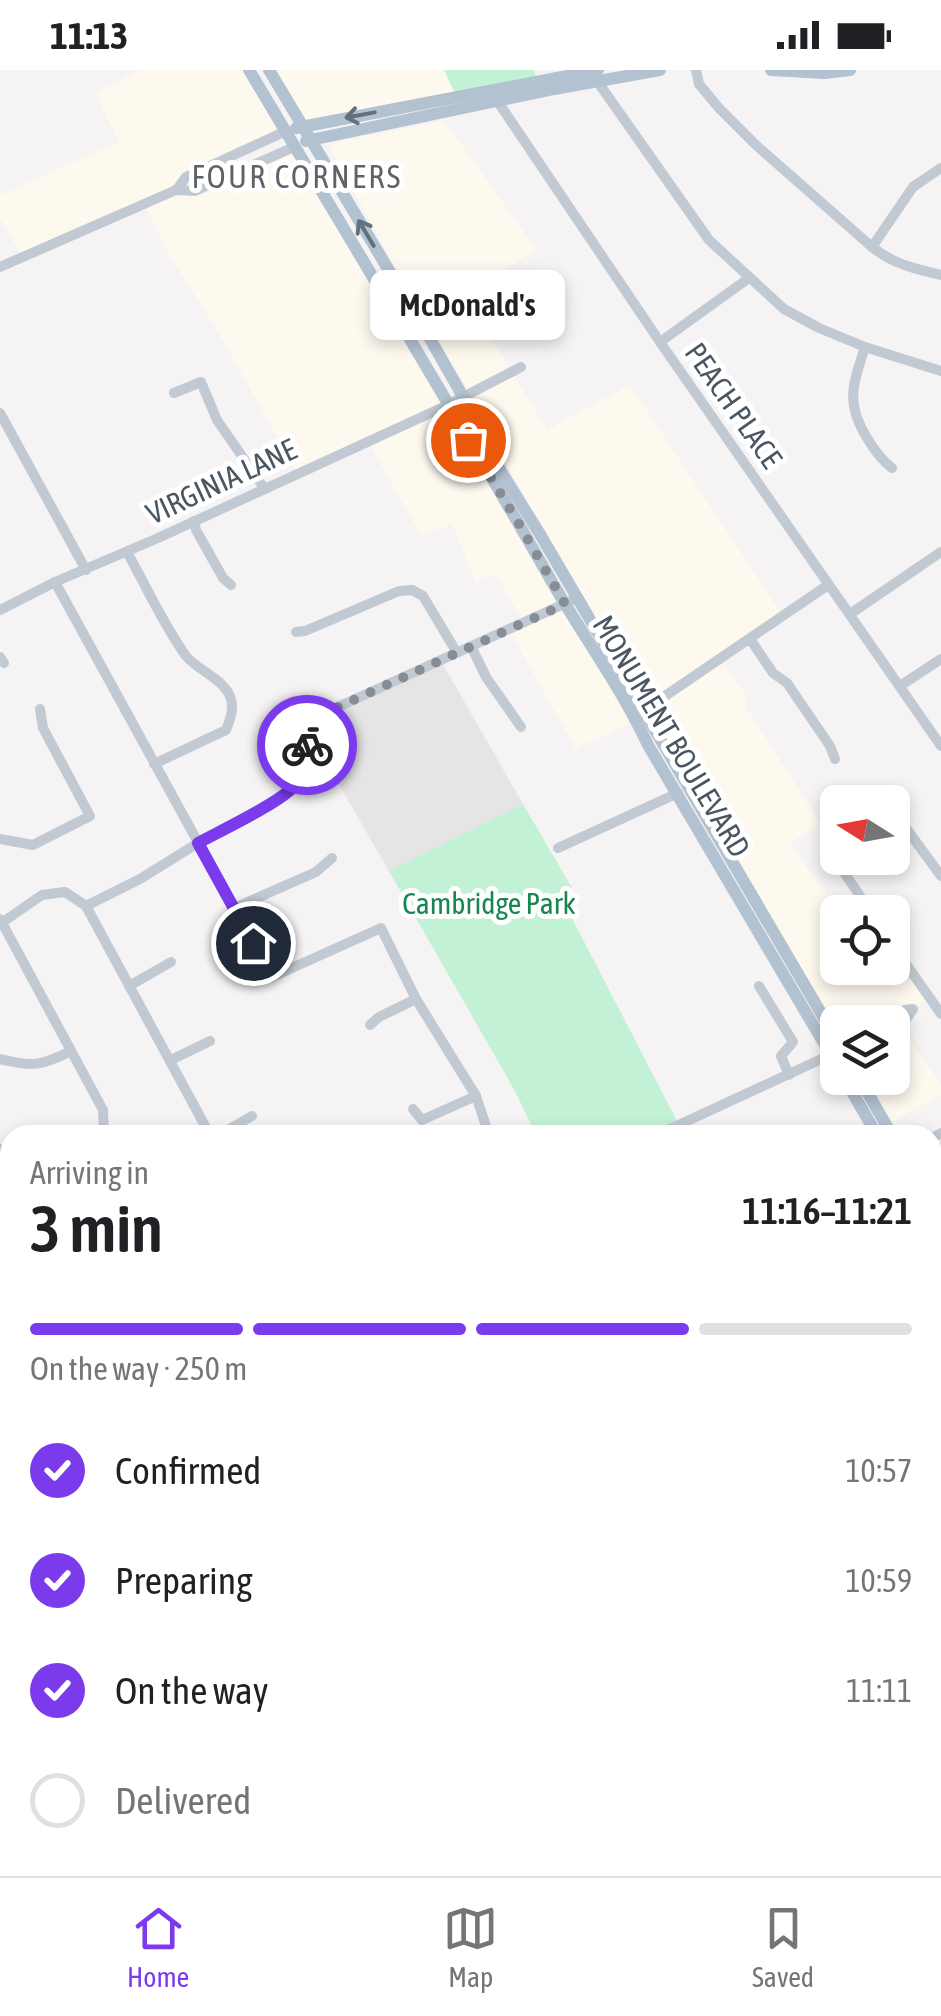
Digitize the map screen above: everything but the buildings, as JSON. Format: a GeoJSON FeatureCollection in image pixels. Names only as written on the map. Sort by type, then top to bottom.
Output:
{"type":"FeatureCollection","features":[{"type":"Feature","properties":{"kind":"main road","name":"MONUMENT BOULEVARD"},"geometry":{"type":"LineString","coordinates":[[249,70],[448,406],[643,711],[820,1025]]}},
{"type":"Feature","properties":{"kind":"main road","name":"MONUMENT BOULEVARD"},"geometry":{"type":"LineString","coordinates":[[269,70],[482,430],[494,460],[648,745],[820,1027]]}},
{"type":"Feature","properties":{"kind":"main road"},"geometry":{"type":"LineString","coordinates":[[286,132],[301,126],[494,96],[551,74],[660,70]]}},
{"type":"Feature","properties":{"kind":"main road"},"geometry":{"type":"LineString","coordinates":[[780,71],[850,70]]}},
{"type":"Feature","properties":{"kind":"main road"},"geometry":{"type":"LineString","coordinates":[[294,146],[595,74]]}},
{"type":"Feature","properties":{"kind":"main road"},"geometry":{"type":"LineString","coordinates":[[370,271],[382,276],[411,308]]}},
{"type":"Feature","properties":{"kind":"main road"},"geometry":{"type":"LineString","coordinates":[[406,333],[433,344]]}},
{"type":"Feature","properties":{"kind":"main road"},"geometry":{"type":"LineString","coordinates":[[854,1095],[871,1125]]}},
{"type":"Feature","properties":{"kind":"main road"},"geometry":{"type":"LineString","coordinates":[[869,1095],[886,1125]]}},
{"type":"Feature","properties":{"kind":"street"},"geometry":{"type":"LineString","coordinates":[[698,70],[703,87],[718,107],[872,247],[902,265],[941,275]]}},
{"type":"Feature","properties":{"kind":"street"},"geometry":{"type":"LineString","coordinates":[[595,74],[709,240],[784,309],[865,347],[941,371]]}},
{"type":"Feature","properties":{"kind":"street","name":"PEACH PLACE"},"geometry":{"type":"LineString","coordinates":[[494,96],[941,746]]}},
{"type":"Feature","properties":{"kind":"street"},"geometry":{"type":"LineString","coordinates":[[0,267],[178,188],[186,177],[286,132]]}},
{"type":"Feature","properties":{"kind":"street"},"geometry":{"type":"LineString","coordinates":[[178,188],[195,191],[294,146]]}},
{"type":"Feature","properties":{"kind":"street"},"geometry":{"type":"LineString","coordinates":[[872,247],[913,187],[941,168]]}},
{"type":"Feature","properties":{"kind":"street"},"geometry":{"type":"LineString","coordinates":[[660,342],[749,278]]}},
{"type":"Feature","properties":{"kind":"street"},"geometry":{"type":"LineString","coordinates":[[865,347],[852,388],[856,420],[882,460],[892,468]]}},
{"type":"Feature","properties":{"kind":"street","name":"VIRGINIA LANE"},"geometry":{"type":"LineString","coordinates":[[0,610],[448,406],[520,367]]}},
{"type":"Feature","properties":{"kind":"street"},"geometry":{"type":"LineString","coordinates":[[174,393],[201,382],[217,420],[264,488]]}},
{"type":"Feature","properties":{"kind":"street"},"geometry":{"type":"LineString","coordinates":[[0,414],[86,570]]}},
{"type":"Feature","properties":{"kind":"street"},"geometry":{"type":"LineString","coordinates":[[194,521],[231,585]]}},
{"type":"Feature","properties":{"kind":"street"},"geometry":{"type":"LineString","coordinates":[[127,552],[188,660],[228,692],[232,701],[232,716],[226,730],[154,764]]}},
{"type":"Feature","properties":{"kind":"street"},"geometry":{"type":"LineString","coordinates":[[850,614],[941,552]]}},
{"type":"Feature","properties":{"kind":"street"},"geometry":{"type":"LineString","coordinates":[[55,582],[272,977],[381,928],[416,999],[476,1096],[486,1125]]}},
{"type":"Feature","properties":{"kind":"street"},"geometry":{"type":"LineString","coordinates":[[643,711],[828,585]]}},
{"type":"Feature","properties":{"kind":"street"},"geometry":{"type":"LineString","coordinates":[[296,632],[398,591],[412,590],[423,596],[457,653]]}},
{"type":"Feature","properties":{"kind":"street"},"geometry":{"type":"LineString","coordinates":[[86,906],[140,879],[296,784],[306,764],[308,731],[316,717],[571,601]]}},
{"type":"Feature","properties":{"kind":"street"},"geometry":{"type":"LineString","coordinates":[[750,639],[773,673],[787,684],[835,759]]}},
{"type":"Feature","properties":{"kind":"street"},"geometry":{"type":"LineString","coordinates":[[471,646],[486,677],[520,728]]}},
{"type":"Feature","properties":{"kind":"street"},"geometry":{"type":"LineString","coordinates":[[900,686],[941,659]]}},
{"type":"Feature","properties":{"kind":"street"},"geometry":{"type":"LineString","coordinates":[[0,839],[33,846],[90,816],[43,728],[40,709]]}},
{"type":"Feature","properties":{"kind":"street"},"geometry":{"type":"LineString","coordinates":[[558,848],[678,793]]}},
{"type":"Feature","properties":{"kind":"street"},"geometry":{"type":"LineString","coordinates":[[910,834],[941,876]]}},
{"type":"Feature","properties":{"kind":"street"},"geometry":{"type":"LineString","coordinates":[[234,908],[316,872],[332,858]]}},
{"type":"Feature","properties":{"kind":"street"},"geometry":{"type":"LineString","coordinates":[[104,1125],[103,1110],[1,922],[42,895],[64,892],[86,906],[205,1125]]}},
{"type":"Feature","properties":{"kind":"street"},"geometry":{"type":"LineString","coordinates":[[129,986],[170,962]]}},
{"type":"Feature","properties":{"kind":"street"},"geometry":{"type":"LineString","coordinates":[[910,970],[941,1014]]}},
{"type":"Feature","properties":{"kind":"street"},"geometry":{"type":"LineString","coordinates":[[759,986],[792,1042],[781,1056],[789,1075]]}},
{"type":"Feature","properties":{"kind":"street"},"geometry":{"type":"LineString","coordinates":[[910,1014],[930,998]]}},
{"type":"Feature","properties":{"kind":"street"},"geometry":{"type":"LineString","coordinates":[[370,1024],[416,999]]}},
{"type":"Feature","properties":{"kind":"street"},"geometry":{"type":"LineString","coordinates":[[171,1060],[210,1041]]}},
{"type":"Feature","properties":{"kind":"street"},"geometry":{"type":"LineString","coordinates":[[0,1060],[45,1064],[71,1051]]}},
{"type":"Feature","properties":{"kind":"street"},"geometry":{"type":"LineString","coordinates":[[679,1125],[820,1060]]}},
{"type":"Feature","properties":{"kind":"street"},"geometry":{"type":"LineString","coordinates":[[412,1109],[422,1120],[476,1096]]}},
{"type":"Feature","properties":{"kind":"street"},"geometry":{"type":"LineString","coordinates":[[236,1125],[252,1116]]}},
{"type":"Feature","properties":{"kind":"shaded area"},"geometry":{"type":"Polygon","coordinates":[[[141,70],[249,70],[286,131],[186,177],[179,188],[195,191],[294,147],[636,720],[576,749],[509,630],[523,623],[497,574],[476,582],[452,524],[422,537],[368,442],[298,473],[167,251],[143,203],[23,257],[0,219],[0,195],[119,142],[95,92],[141,70]]]}},
{"type":"Feature","properties":{"kind":"shaded area"},"geometry":{"type":"Polygon","coordinates":[[[269,70],[444,70],[457,97],[301,126],[269,70]]]}},
{"type":"Feature","properties":{"kind":"shaded area"},"geometry":{"type":"Polygon","coordinates":[[[444,120],[536,249],[465,295],[547,430],[630,385],[783,616],[720,658],[746,695],[746,707],[820,822],[790,843],[826,895],[820,895],[820,985],[910,985],[910,970],[929,998],[913,1009],[910,1010],[910,1005],[820,1005],[820,1013],[520,502],[526,498],[502,457],[501,447],[383,245],[330,148],[334,143],[444,120]]]}},
{"type":"Feature","properties":{"kind":"shaded area"},"geometry":{"type":"Polygon","coordinates":[[[441,661],[523,804],[389,871],[308,731],[316,717],[441,661]]]}},
{"type":"Feature","properties":{"kind":"shaded area"},"geometry":{"type":"Polygon","coordinates":[[[910,1040],[941,1084],[941,1095],[886,1125],[869,1095],[910,1095],[910,1040]]]}},
{"type":"Feature","properties":{"kind":"green space"},"geometry":{"type":"Polygon","coordinates":[[[444,70],[534,70],[537,81],[457,97],[444,70]]]}},
{"type":"Feature","properties":{"kind":"green space","name":"Cambridge Park"},"geometry":{"type":"Polygon","coordinates":[[[523,804],[572,888],[560,895],[679,1125],[531,1125],[389,871],[523,804]]]}},
{"type":"Feature","properties":{"kind":"way so far"},"geometry":{"type":"LineString","coordinates":[[307,745],[308,731],[316,717],[565,604],[468,440]]}},
{"type":"Feature","properties":{"kind":"place","name":"McDonald's"},"geometry":{"type":"Point","coordinates":[468,440]}},
{"type":"Feature","properties":{"kind":"district","name":"FOUR CORNERS"},"geometry":{"type":"Point","coordinates":[297,176]}},
{"type":"Feature","properties":{"kind":"route"},"geometry":{"type":"LineString","coordinates":[[253,943],[198,843],[296,784],[306,764],[307,745]]}}]}
